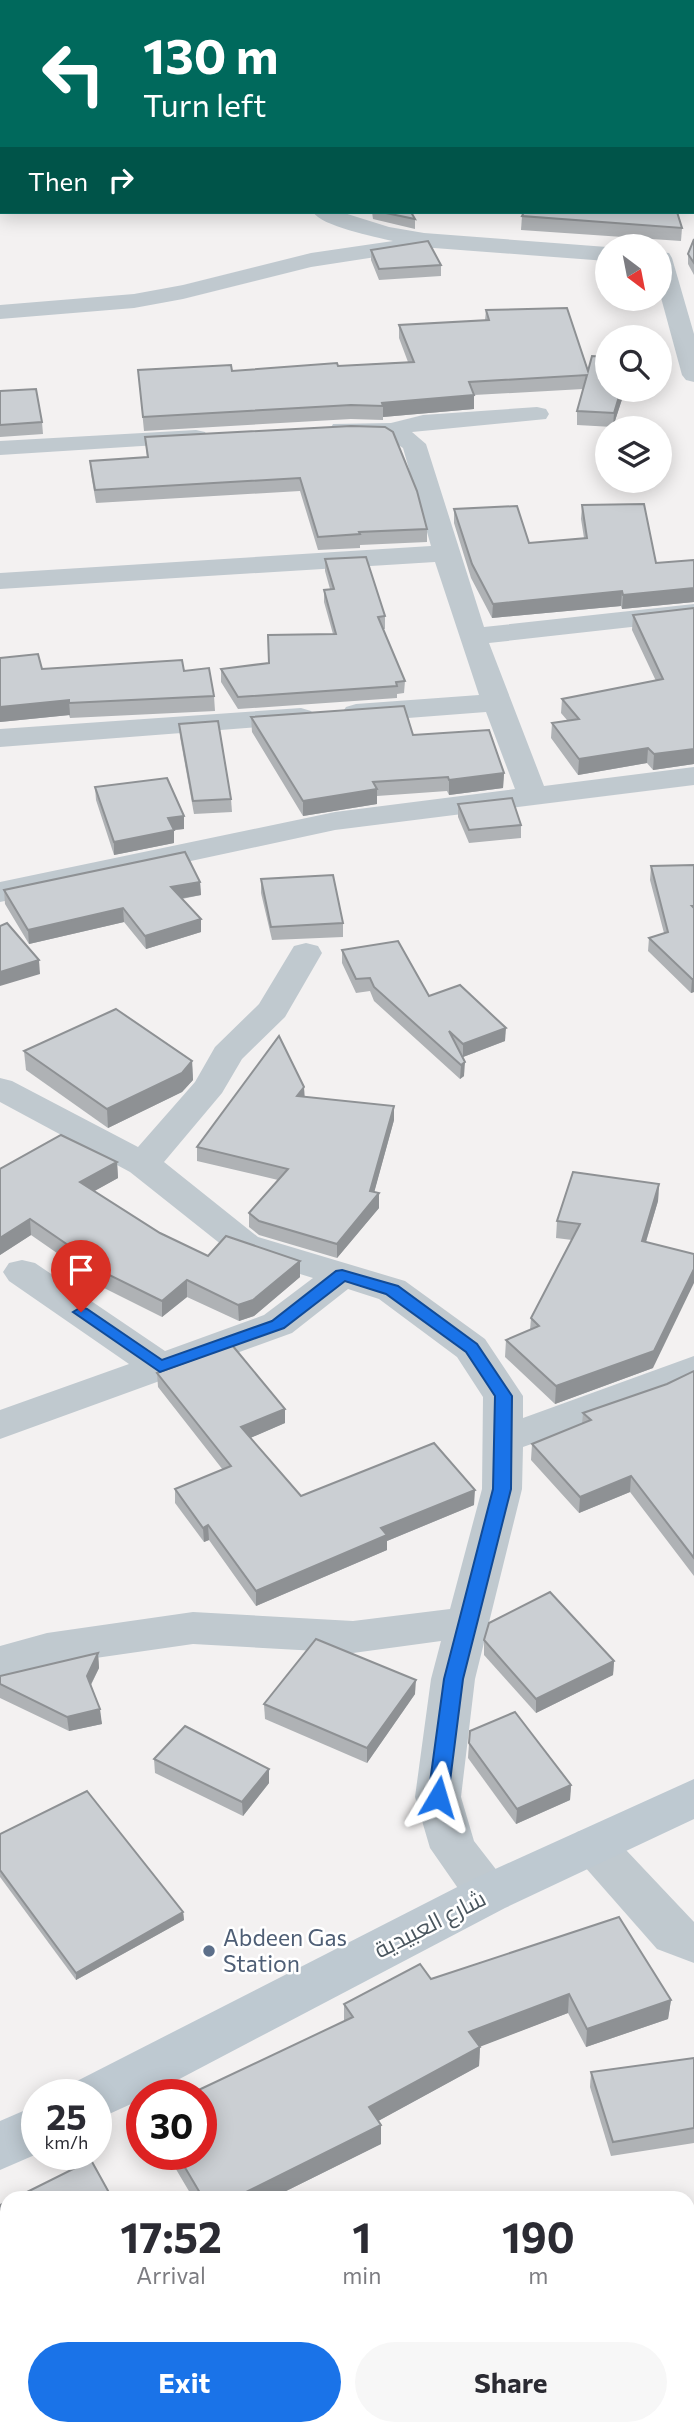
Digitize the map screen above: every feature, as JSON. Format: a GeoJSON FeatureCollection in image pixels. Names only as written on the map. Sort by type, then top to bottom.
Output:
{"type":"FeatureCollection","features":[{"type":"Feature","properties":{"kind":"main road","name":"شارع العبيدية"},"geometry":{"type":"LineString","coordinates":[[112,2089],[488,1894],[694,1798]]}},
{"type":"Feature","properties":{"kind":"main road"},"geometry":{"type":"LineString","coordinates":[[0,2147],[21,2136]]}},
{"type":"Feature","properties":{"kind":"street"},"geometry":{"type":"LineString","coordinates":[[329,214],[364,226],[440,240],[595,253]]}},
{"type":"Feature","properties":{"kind":"street"},"geometry":{"type":"LineString","coordinates":[[0,312],[134,301],[183,292],[311,260],[440,240]]}},
{"type":"Feature","properties":{"kind":"street"},"geometry":{"type":"LineString","coordinates":[[672,277],[694,375]]}},
{"type":"Feature","properties":{"kind":"street"},"geometry":{"type":"LineString","coordinates":[[324,430],[391,430],[423,422],[537,414]]}},
{"type":"Feature","properties":{"kind":"street"},"geometry":{"type":"LineString","coordinates":[[391,430],[414,444],[444,553],[494,703],[532,794]]}},
{"type":"Feature","properties":{"kind":"street"},"geometry":{"type":"LineString","coordinates":[[0,448],[216,436]]}},
{"type":"Feature","properties":{"kind":"street"},"geometry":{"type":"LineString","coordinates":[[0,581],[444,553]]}},
{"type":"Feature","properties":{"kind":"street"},"geometry":{"type":"LineString","coordinates":[[473,636],[694,612]]}},
{"type":"Feature","properties":{"kind":"street"},"geometry":{"type":"LineString","coordinates":[[0,738],[494,703]]}},
{"type":"Feature","properties":{"kind":"street"},"geometry":{"type":"LineString","coordinates":[[0,892],[335,821],[532,794],[684,777],[694,803]]}},
{"type":"Feature","properties":{"kind":"street"},"geometry":{"type":"LineString","coordinates":[[142,1164],[210,1086],[227,1054],[273,1010],[306,953]]}},
{"type":"Feature","properties":{"kind":"street"},"geometry":{"type":"LineString","coordinates":[[0,1088],[142,1164],[246,1245],[392,1290],[471,1348],[503,1396],[502,1489],[453,1679],[438,1797],[453,1848],[488,1894]]}},
{"type":"Feature","properties":{"kind":"street"},"geometry":{"type":"LineString","coordinates":[[22,1272],[160,1367]]}},
{"type":"Feature","properties":{"kind":"street"},"geometry":{"type":"LineString","coordinates":[[0,1425],[278,1324],[342,1275]]}},
{"type":"Feature","properties":{"kind":"street"},"geometry":{"type":"LineString","coordinates":[[503,1439],[652,1388],[694,1369]]}},
{"type":"Feature","properties":{"kind":"street"},"geometry":{"type":"LineString","coordinates":[[0,1662],[47,1649],[193,1628],[353,1637],[468,1622]]}},
{"type":"Feature","properties":{"kind":"street"},"geometry":{"type":"LineString","coordinates":[[593,1845],[674,1935],[694,1943]]}},
{"type":"Feature","properties":{"kind":"building"},"geometry":{"type":"Polygon","coordinates":[[[391,214],[412,214],[415,219],[391,214]]]}},
{"type":"Feature","properties":{"kind":"building"},"geometry":{"type":"Polygon","coordinates":[[[678,214],[682,228],[522,216],[678,214]]]}},
{"type":"Feature","properties":{"kind":"building"},"geometry":{"type":"Polygon","coordinates":[[[694,239],[694,263],[688,254],[694,239]]]}},
{"type":"Feature","properties":{"kind":"building"},"geometry":{"type":"Polygon","coordinates":[[[428,241],[441,265],[379,269],[371,250],[428,241]]]}},
{"type":"Feature","properties":{"kind":"building"},"geometry":{"type":"Polygon","coordinates":[[[567,308],[588,371],[592,356],[595,356],[595,402],[617,402],[614,413],[577,411],[587,375],[469,382],[474,395],[382,403],[383,406],[351,405],[143,417],[138,370],[231,365],[232,371],[337,363],[338,366],[414,362],[399,325],[489,320],[486,310],[567,308]]]}},
{"type":"Feature","properties":{"kind":"building"},"geometry":{"type":"Polygon","coordinates":[[[36,389],[42,422],[0,425],[0,391],[36,389]]]}},
{"type":"Feature","properties":{"kind":"building"},"geometry":{"type":"Polygon","coordinates":[[[351,426],[385,427],[393,432],[417,491],[427,529],[318,537],[300,478],[95,490],[90,461],[148,457],[145,437],[351,426]]]}},
{"type":"Feature","properties":{"kind":"building"},"geometry":{"type":"Polygon","coordinates":[[[644,504],[656,563],[694,560],[694,588],[623,595],[622,591],[493,604],[472,564],[454,509],[517,506],[529,543],[587,538],[582,505],[644,504]]]}},
{"type":"Feature","properties":{"kind":"building"},"geometry":{"type":"Polygon","coordinates":[[[366,557],[385,616],[378,617],[405,681],[396,682],[397,686],[238,697],[221,669],[269,663],[268,635],[336,634],[324,590],[334,589],[325,559],[366,557]]]}},
{"type":"Feature","properties":{"kind":"building"},"geometry":{"type":"Polygon","coordinates":[[[694,608],[694,749],[654,754],[648,748],[579,759],[552,723],[579,719],[562,699],[663,679],[633,615],[694,608]]]}},
{"type":"Feature","properties":{"kind":"building"},"geometry":{"type":"Polygon","coordinates":[[[38,654],[42,669],[182,660],[184,671],[209,668],[214,696],[69,703],[69,700],[0,707],[0,658],[38,654]]]}},
{"type":"Feature","properties":{"kind":"building"},"geometry":{"type":"Polygon","coordinates":[[[404,706],[413,735],[489,730],[504,773],[449,780],[448,777],[373,782],[377,789],[303,801],[251,717],[404,706]]]}},
{"type":"Feature","properties":{"kind":"building"},"geometry":{"type":"Polygon","coordinates":[[[218,721],[231,799],[193,801],[179,724],[218,721]]]}},
{"type":"Feature","properties":{"kind":"building"},"geometry":{"type":"Polygon","coordinates":[[[167,778],[184,816],[168,818],[174,830],[114,842],[95,787],[167,778]]]}},
{"type":"Feature","properties":{"kind":"building"},"geometry":{"type":"Polygon","coordinates":[[[512,798],[521,825],[469,830],[458,804],[512,798]]]}},
{"type":"Feature","properties":{"kind":"building"},"geometry":{"type":"Polygon","coordinates":[[[185,852],[200,882],[171,887],[201,919],[145,936],[123,908],[28,930],[4,890],[185,852]]]}},
{"type":"Feature","properties":{"kind":"building"},"geometry":{"type":"Polygon","coordinates":[[[694,865],[692,979],[649,938],[668,932],[651,866],[694,865]]]}},
{"type":"Feature","properties":{"kind":"building"},"geometry":{"type":"Polygon","coordinates":[[[333,875],[343,923],[271,927],[261,879],[333,875]]]}},
{"type":"Feature","properties":{"kind":"building"},"geometry":{"type":"Polygon","coordinates":[[[7,923],[39,960],[0,972],[0,926],[7,923]]]}},
{"type":"Feature","properties":{"kind":"building"},"geometry":{"type":"Polygon","coordinates":[[[398,941],[429,996],[460,985],[506,1028],[463,1044],[449,1031],[465,1062],[461,1065],[374,987],[370,978],[356,979],[342,950],[398,941]]]}},
{"type":"Feature","properties":{"kind":"building"},"geometry":{"type":"Polygon","coordinates":[[[116,1009],[192,1061],[182,1073],[107,1109],[24,1051],[116,1009]]]}},
{"type":"Feature","properties":{"kind":"building"},"geometry":{"type":"Polygon","coordinates":[[[279,1036],[304,1087],[297,1096],[394,1106],[370,1191],[379,1193],[337,1244],[259,1221],[249,1213],[288,1169],[197,1147],[279,1036]]]}},
{"type":"Feature","properties":{"kind":"building"},"geometry":{"type":"Polygon","coordinates":[[[61,1135],[117,1162],[80,1182],[160,1233],[208,1256],[226,1236],[300,1261],[253,1300],[238,1305],[187,1280],[162,1301],[79,1260],[84,1256],[30,1219],[0,1238],[0,1169],[61,1135]]]}},
{"type":"Feature","properties":{"kind":"building"},"geometry":{"type":"Polygon","coordinates":[[[573,1172],[659,1184],[642,1241],[694,1254],[694,1269],[654,1351],[556,1386],[506,1340],[539,1326],[531,1318],[580,1224],[557,1221],[573,1172]]]}},
{"type":"Feature","properties":{"kind":"building"},"geometry":{"type":"Polygon","coordinates":[[[232,1345],[285,1409],[241,1427],[301,1496],[434,1443],[475,1490],[381,1528],[387,1535],[256,1591],[208,1525],[203,1528],[175,1489],[231,1466],[157,1373],[232,1345]]]}},
{"type":"Feature","properties":{"kind":"building"},"geometry":{"type":"Polygon","coordinates":[[[694,1371],[694,1558],[631,1476],[580,1497],[532,1444],[591,1420],[583,1413],[667,1384],[694,1371]]]}},
{"type":"Feature","properties":{"kind":"building"},"geometry":{"type":"Polygon","coordinates":[[[550,1592],[614,1661],[536,1699],[484,1640],[489,1623],[550,1592]]]}},
{"type":"Feature","properties":{"kind":"building"},"geometry":{"type":"Polygon","coordinates":[[[316,1639],[416,1680],[367,1748],[264,1704],[316,1639]]]}},
{"type":"Feature","properties":{"kind":"building"},"geometry":{"type":"Polygon","coordinates":[[[98,1653],[87,1676],[100,1709],[67,1717],[0,1684],[0,1676],[98,1653]]]}},
{"type":"Feature","properties":{"kind":"building"},"geometry":{"type":"Polygon","coordinates":[[[515,1712],[571,1785],[517,1809],[469,1743],[470,1731],[515,1712]]]}},
{"type":"Feature","properties":{"kind":"building"},"geometry":{"type":"Polygon","coordinates":[[[185,1726],[269,1769],[242,1802],[154,1759],[185,1726]]]}},
{"type":"Feature","properties":{"kind":"building"},"geometry":{"type":"Polygon","coordinates":[[[87,1791],[183,1912],[76,1973],[0,1870],[0,1834],[87,1791]]]}},
{"type":"Feature","properties":{"kind":"building"},"geometry":{"type":"Polygon","coordinates":[[[619,1917],[671,2000],[587,2029],[569,1994],[469,2032],[480,2047],[369,2107],[381,2125],[248,2191],[199,2191],[186,2170],[217,2170],[217,2081],[353,2017],[344,2004],[420,1964],[431,1979],[619,1917]]]}},
{"type":"Feature","properties":{"kind":"building"},"geometry":{"type":"Polygon","coordinates":[[[694,2058],[694,2128],[613,2142],[591,2072],[694,2058]]]}},
{"type":"Feature","properties":{"kind":"building"},"geometry":{"type":"Polygon","coordinates":[[[71,2170],[97,2170],[108,2191],[29,2191],[71,2170]]]}},
{"type":"Feature","properties":{"kind":"place","name":"Abdeen Gas Station"},"geometry":{"type":"Point","coordinates":[209,1951]}},
{"type":"Feature","properties":{"kind":"route"},"geometry":{"type":"LineString","coordinates":[[81,1312],[160,1367],[278,1324],[342,1275],[392,1290],[471,1348],[503,1396],[502,1489],[453,1679],[438,1797]]}}]}
